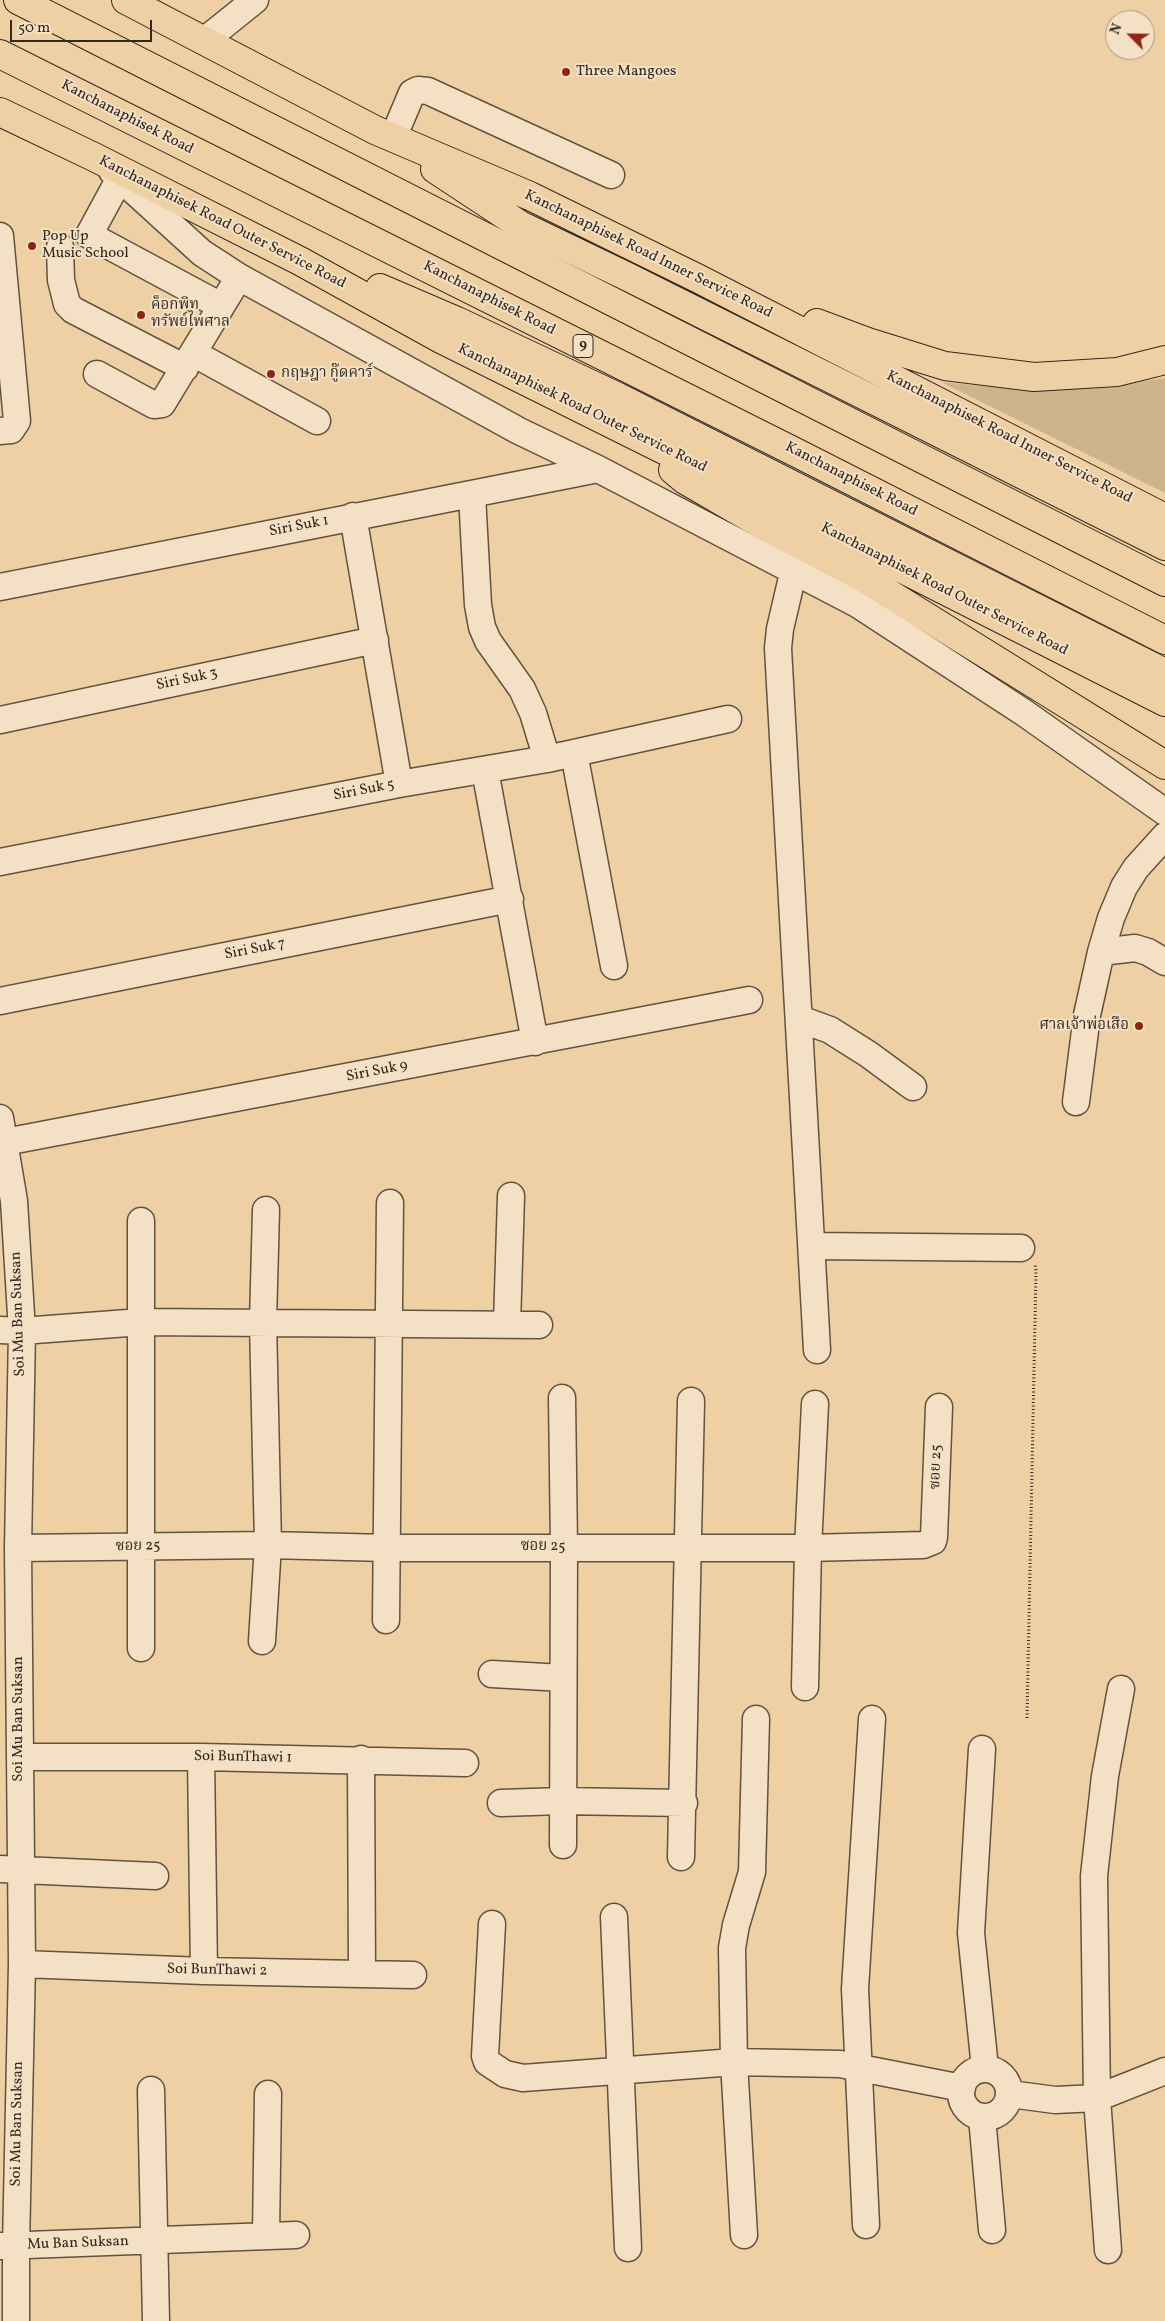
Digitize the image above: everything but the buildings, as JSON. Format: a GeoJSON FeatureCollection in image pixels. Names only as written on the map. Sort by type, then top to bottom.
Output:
{"type":"FeatureCollection","features":[{"type":"Feature","properties":{"kind":"main road"},"geometry":{"type":"LineString","coordinates":[[18,0],[1165,582]]}},
{"type":"Feature","properties":{"kind":"main road","name":"Kanchanaphisek Road Inner Service Road"},"geometry":{"type":"LineString","coordinates":[[140,3],[204,41],[384,134],[530,196],[699,279],[1163,515]]}},
{"type":"Feature","properties":{"kind":"main road","name":"Kanchanaphisek Road"},"geometry":{"type":"LineString","coordinates":[[0,54],[797,453],[1165,640]]}},
{"type":"Feature","properties":{"kind":"main road","name":"Kanchanaphisek Road Outer Service Road"},"geometry":{"type":"LineString","coordinates":[[0,112],[94,157],[300,261],[441,339],[1165,702]]}},
{"type":"Feature","properties":{"kind":"main road"},"geometry":{"type":"LineString","coordinates":[[384,134],[520,225],[628,277],[1165,546]]}},
{"type":"Feature","properties":{"kind":"main road"},"geometry":{"type":"LineString","coordinates":[[300,261],[384,289],[457,320],[618,397],[1165,672]]}},
{"type":"Feature","properties":{"kind":"main road"},"geometry":{"type":"LineString","coordinates":[[699,279],[868,342],[945,366],[1034,377],[1118,372],[1165,360]]}},
{"type":"Feature","properties":{"kind":"main road"},"geometry":{"type":"LineString","coordinates":[[623,429],[685,480],[759,523],[859,575],[1165,765]]}},
{"type":"Feature","properties":{"kind":"street"},"geometry":{"type":"LineString","coordinates":[[204,41],[255,0]]}},
{"type":"Feature","properties":{"kind":"street"},"geometry":{"type":"LineString","coordinates":[[384,134],[412,93],[418,90],[428,91],[611,175]]}},
{"type":"Feature","properties":{"kind":"street"},"geometry":{"type":"LineString","coordinates":[[94,157],[120,178],[202,254],[239,277],[519,431],[794,569],[859,605],[1023,712],[1165,812]]}},
{"type":"Feature","properties":{"kind":"street"},"geometry":{"type":"LineString","coordinates":[[120,178],[89,235],[221,306]]}},
{"type":"Feature","properties":{"kind":"street"},"geometry":{"type":"LineString","coordinates":[[0,236],[17,421],[11,430],[0,431]]}},
{"type":"Feature","properties":{"kind":"street"},"geometry":{"type":"LineString","coordinates":[[60,247],[61,280],[67,304],[73,310],[189,361],[317,421]]}},
{"type":"Feature","properties":{"kind":"street"},"geometry":{"type":"LineString","coordinates":[[97,374],[154,405],[162,404],[168,397],[239,277]]}},
{"type":"Feature","properties":{"kind":"street","name":"Siri Suk 1"},"geometry":{"type":"LineString","coordinates":[[0,586],[598,469]]}},
{"type":"Feature","properties":{"kind":"street"},"geometry":{"type":"LineString","coordinates":[[472,495],[478,605],[482,627],[488,641],[522,689],[547,759]]}},
{"type":"Feature","properties":{"kind":"street"},"geometry":{"type":"LineString","coordinates":[[353,516],[399,784]]}},
{"type":"Feature","properties":{"kind":"street"},"geometry":{"type":"LineString","coordinates":[[794,569],[780,628],[778,648],[813,1246],[817,1350]]}},
{"type":"Feature","properties":{"kind":"street","name":"Siri Suk 3"},"geometry":{"type":"LineString","coordinates":[[0,720],[375,640]]}},
{"type":"Feature","properties":{"kind":"street","name":"Siri Suk 5"},"geometry":{"type":"LineString","coordinates":[[0,862],[399,784],[574,754],[728,720]]}},
{"type":"Feature","properties":{"kind":"street"},"geometry":{"type":"LineString","coordinates":[[574,754],[614,966]]}},
{"type":"Feature","properties":{"kind":"street"},"geometry":{"type":"LineString","coordinates":[[486,770],[535,1042]]}},
{"type":"Feature","properties":{"kind":"street"},"geometry":{"type":"LineString","coordinates":[[1076,1102],[1087,1015],[1101,952],[1111,918],[1124,886],[1136,868],[1165,836]]}},
{"type":"Feature","properties":{"kind":"street","name":"Siri Suk 7"},"geometry":{"type":"LineString","coordinates":[[0,1001],[510,899]]}},
{"type":"Feature","properties":{"kind":"street"},"geometry":{"type":"LineString","coordinates":[[1101,952],[1135,948],[1148,952],[1165,962]]}},
{"type":"Feature","properties":{"kind":"street","name":"Siri Suk 9"},"geometry":{"type":"LineString","coordinates":[[2,1130],[535,1042],[749,1000]]}},
{"type":"Feature","properties":{"kind":"street"},"geometry":{"type":"LineString","coordinates":[[800,1019],[830,1030],[868,1054],[913,1087]]}},
{"type":"Feature","properties":{"kind":"street","name":"Soi Mu Ban Suksan"},"geometry":{"type":"LineString","coordinates":[[2,1130],[14,1201],[10,1457],[18,1548],[10,1656],[20,1757],[10,1869],[22,1964],[8,2246],[16,2321]]}},
{"type":"Feature","properties":{"kind":"street"},"geometry":{"type":"LineString","coordinates":[[507,1324],[511,1196]]}},
{"type":"Feature","properties":{"kind":"street"},"geometry":{"type":"LineString","coordinates":[[386,1620],[390,1203]]}},
{"type":"Feature","properties":{"kind":"street"},"geometry":{"type":"LineString","coordinates":[[262,1640],[268,1545],[263,1322],[266,1210]]}},
{"type":"Feature","properties":{"kind":"street"},"geometry":{"type":"LineString","coordinates":[[141,1221],[141,1648]]}},
{"type":"Feature","properties":{"kind":"street"},"geometry":{"type":"LineString","coordinates":[[813,1246],[1021,1248]]}},
{"type":"Feature","properties":{"kind":"street"},"geometry":{"type":"LineString","coordinates":[[11,1331],[141,1322],[539,1325]]}},
{"type":"Feature","properties":{"kind":"street"},"geometry":{"type":"LineString","coordinates":[[562,1398],[564,1547],[563,1845]]}},
{"type":"Feature","properties":{"kind":"street"},"geometry":{"type":"LineString","coordinates":[[681,1857],[684,1803],[691,1401]]}},
{"type":"Feature","properties":{"kind":"street"},"geometry":{"type":"LineString","coordinates":[[805,1687],[808,1548],[815,1404]]}},
{"type":"Feature","properties":{"kind":"street","name":"ซอย 25"},"geometry":{"type":"LineString","coordinates":[[18,1548],[268,1545],[387,1548],[808,1548],[923,1545],[933,1541],[939,1406]]}},
{"type":"Feature","properties":{"kind":"street"},"geometry":{"type":"LineString","coordinates":[[492,1674],[563,1678]]}},
{"type":"Feature","properties":{"kind":"street"},"geometry":{"type":"LineString","coordinates":[[1108,2250],[1097,2098],[1094,1876],[1105,1776],[1121,1690]]}},
{"type":"Feature","properties":{"kind":"street"},"geometry":{"type":"LineString","coordinates":[[744,2235],[734,2062],[732,1948],[736,1925],[752,1872],[756,1719]]}},
{"type":"Feature","properties":{"kind":"street"},"geometry":{"type":"LineString","coordinates":[[866,2225],[855,1989],[872,1719]]}},
{"type":"Feature","properties":{"kind":"street"},"geometry":{"type":"LineString","coordinates":[[982,1749],[971,1933],[985,2068]]}},
{"type":"Feature","properties":{"kind":"street","name":"Soi BunThawi 1"},"geometry":{"type":"LineString","coordinates":[[20,1757],[361,1759],[465,1763]]}},
{"type":"Feature","properties":{"kind":"street"},"geometry":{"type":"LineString","coordinates":[[201,1757],[204,1971]]}},
{"type":"Feature","properties":{"kind":"street"},"geometry":{"type":"LineString","coordinates":[[361,1759],[362,1974]]}},
{"type":"Feature","properties":{"kind":"street"},"geometry":{"type":"LineString","coordinates":[[501,1803],[562,1801],[684,1803]]}},
{"type":"Feature","properties":{"kind":"street"},"geometry":{"type":"LineString","coordinates":[[10,1869],[155,1876]]}},
{"type":"Feature","properties":{"kind":"street"},"geometry":{"type":"LineString","coordinates":[[614,1917],[628,2248]]}},
{"type":"Feature","properties":{"kind":"street"},"geometry":{"type":"LineString","coordinates":[[492,1924],[485,2042],[487,2062],[505,2074],[523,2078],[734,2062],[858,2066],[962,2088]]}},
{"type":"Feature","properties":{"kind":"street","name":"Soi BunThawi 2"},"geometry":{"type":"LineString","coordinates":[[22,1964],[204,1971],[412,1975]]}},
{"type":"Feature","properties":{"kind":"street"},"geometry":{"type":"LineString","coordinates":[[985,2068],[993,2069],[1006,2079],[1010,2094],[1004,2109],[990,2117],[982,2117],[974,2115],[963,2103],[962,2088],[970,2074],[985,2068]]}},
{"type":"Feature","properties":{"kind":"street"},"geometry":{"type":"LineString","coordinates":[[1010,2094],[1055,2100],[1097,2098],[1165,2071]]}},
{"type":"Feature","properties":{"kind":"street"},"geometry":{"type":"LineString","coordinates":[[152,2090],[156,2321]]}},
{"type":"Feature","properties":{"kind":"street"},"geometry":{"type":"LineString","coordinates":[[266,2235],[268,2094]]}},
{"type":"Feature","properties":{"kind":"street"},"geometry":{"type":"LineString","coordinates":[[982,2117],[992,2230]]}},
{"type":"Feature","properties":{"kind":"street","name":"Mu Ban Suksan"},"geometry":{"type":"LineString","coordinates":[[8,2246],[296,2235]]}},
{"type":"Feature","properties":{"kind":"path"},"geometry":{"type":"LineString","coordinates":[[1021,1248],[1032,1253],[1036,1270],[1027,1718]]}},
{"type":"Feature","properties":{"kind":"shaded area"},"geometry":{"type":"Polygon","coordinates":[[[1165,378],[1165,493],[941,382],[1035,391],[1114,385],[1165,378]]]}},
{"type":"Feature","properties":{"kind":"place","name":"Three Mangoes"},"geometry":{"type":"Point","coordinates":[566,72]}},
{"type":"Feature","properties":{"kind":"place","name":"Pop Up Music School"},"geometry":{"type":"Point","coordinates":[32,246]}},
{"type":"Feature","properties":{"kind":"place","name":"ค็อกพิท ทรัพย์ไพศาล"},"geometry":{"type":"Point","coordinates":[141,315]}},
{"type":"Feature","properties":{"kind":"place","name":"กฤษฎา กู๊ดคาร์"},"geometry":{"type":"Point","coordinates":[271,374]}},
{"type":"Feature","properties":{"kind":"place","name":"ศาลเจ้าพ่อเสือ"},"geometry":{"type":"Point","coordinates":[1139,1026]}}]}
